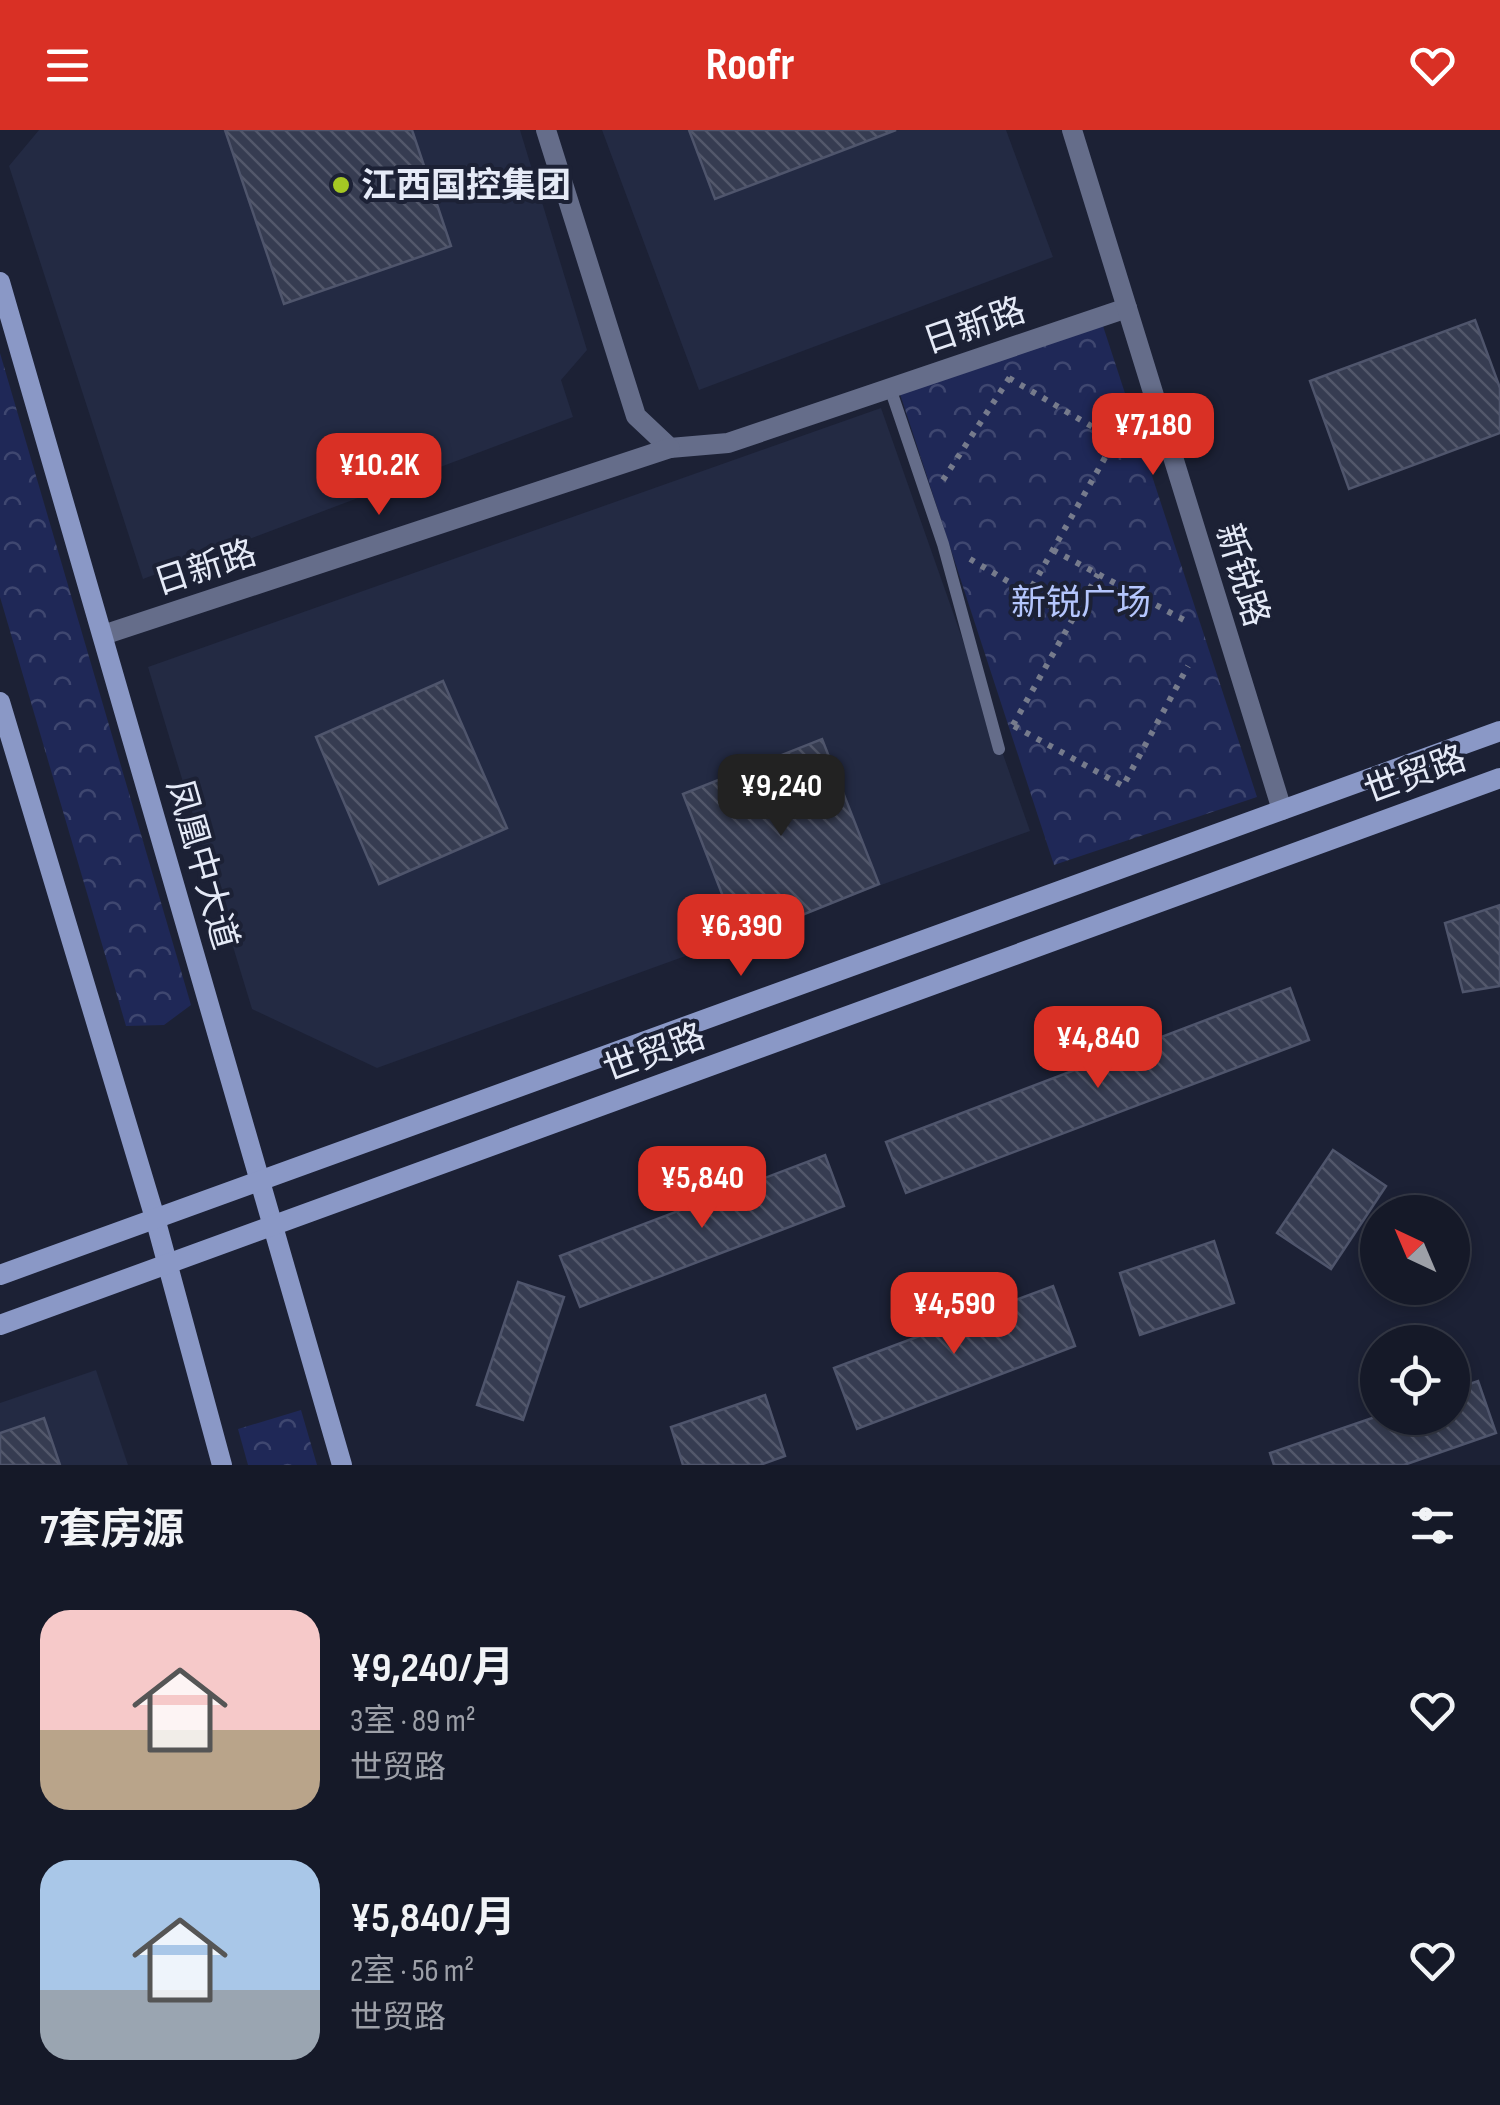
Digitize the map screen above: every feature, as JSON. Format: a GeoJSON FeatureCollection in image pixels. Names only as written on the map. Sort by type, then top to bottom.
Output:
{"type":"FeatureCollection","features":[{"type":"Feature","properties":{"kind":"main road","name":"凤凰中大道"},"geometry":{"type":"LineString","coordinates":[[0,282],[342,1465]]}},
{"type":"Feature","properties":{"kind":"main road"},"geometry":{"type":"LineString","coordinates":[[0,702],[154,1218],[222,1465]]}},
{"type":"Feature","properties":{"kind":"main road","name":"世贸路"},"geometry":{"type":"LineString","coordinates":[[0,1275],[1500,731]]}},
{"type":"Feature","properties":{"kind":"main road","name":"世贸路"},"geometry":{"type":"LineString","coordinates":[[0,1324],[1500,778]]}},
{"type":"Feature","properties":{"kind":"street"},"geometry":{"type":"LineString","coordinates":[[546,130],[636,416],[670,448]]}},
{"type":"Feature","properties":{"kind":"street","name":"新锐路"},"geometry":{"type":"LineString","coordinates":[[1072,130],[1282,810]]}},
{"type":"Feature","properties":{"kind":"street","name":"日新路"},"geometry":{"type":"LineString","coordinates":[[103,635],[670,448],[728,443],[1126,308]]}},
{"type":"Feature","properties":{"kind":"lane"},"geometry":{"type":"LineString","coordinates":[[890,388],[943,544],[999,749]]}},
{"type":"Feature","properties":{"kind":"path"},"geometry":{"type":"LineString","coordinates":[[928,504],[1035,338]]}},
{"type":"Feature","properties":{"kind":"path"},"geometry":{"type":"LineString","coordinates":[[1009,378],[1115,440],[1029,592]]}},
{"type":"Feature","properties":{"kind":"path"},"geometry":{"type":"LineString","coordinates":[[943,544],[1072,619]]}},
{"type":"Feature","properties":{"kind":"path"},"geometry":{"type":"LineString","coordinates":[[1053,550],[1184,620]]}},
{"type":"Feature","properties":{"kind":"path"},"geometry":{"type":"LineString","coordinates":[[999,749],[1098,574]]}},
{"type":"Feature","properties":{"kind":"path"},"geometry":{"type":"LineString","coordinates":[[1013,725],[1123,786],[1188,666]]}},
{"type":"Feature","properties":{"kind":"shaded area"},"geometry":{"type":"Polygon","coordinates":[[[39,130],[520,130],[587,350],[561,380],[573,417],[143,579],[9,166],[39,130]]]}},
{"type":"Feature","properties":{"kind":"shaded area"},"geometry":{"type":"Polygon","coordinates":[[[602,130],[1006,130],[1053,257],[699,390],[602,130]]]}},
{"type":"Feature","properties":{"kind":"shaded area"},"geometry":{"type":"Polygon","coordinates":[[[881,408],[1030,831],[377,1068],[252,1009],[148,667],[881,408]]]}},
{"type":"Feature","properties":{"kind":"shaded area"},"geometry":{"type":"Polygon","coordinates":[[[96,1370],[128,1465],[0,1465],[0,1403],[96,1370]]]}},
{"type":"Feature","properties":{"kind":"green space","name":"新锐广场"},"geometry":{"type":"Polygon","coordinates":[[[1103,326],[1257,797],[1054,865],[900,394],[1103,326]]]}},
{"type":"Feature","properties":{"kind":"green space"},"geometry":{"type":"Polygon","coordinates":[[[0,353],[191,1005],[164,1025],[126,1026],[0,597],[0,353]]]}},
{"type":"Feature","properties":{"kind":"green space"},"geometry":{"type":"Polygon","coordinates":[[[301,1410],[317,1465],[248,1465],[238,1429],[301,1410]]]}},
{"type":"Feature","properties":{"kind":"building"},"geometry":{"type":"Polygon","coordinates":[[[225,130],[412,130],[451,246],[284,304],[225,130]]]}},
{"type":"Feature","properties":{"kind":"building"},"geometry":{"type":"Polygon","coordinates":[[[689,130],[896,130],[715,199],[689,130]]]}},
{"type":"Feature","properties":{"kind":"building"},"geometry":{"type":"Polygon","coordinates":[[[1475,320],[1500,388],[1500,433],[1349,489],[1310,381],[1475,320]]]}},
{"type":"Feature","properties":{"kind":"building"},"geometry":{"type":"Polygon","coordinates":[[[443,681],[507,828],[379,884],[316,737],[443,681]]]}},
{"type":"Feature","properties":{"kind":"building"},"geometry":{"type":"Polygon","coordinates":[[[822,739],[879,884],[740,940],[683,794],[822,739]]]}},
{"type":"Feature","properties":{"kind":"building"},"geometry":{"type":"Polygon","coordinates":[[[1500,905],[1500,986],[1463,992],[1445,923],[1500,905]]]}},
{"type":"Feature","properties":{"kind":"building"},"geometry":{"type":"Polygon","coordinates":[[[1290,988],[1309,1040],[906,1193],[886,1142],[1290,988]]]}},
{"type":"Feature","properties":{"kind":"building"},"geometry":{"type":"Polygon","coordinates":[[[1333,1150],[1386,1186],[1380,1195],[1360,1195],[1360,1225],[1331,1269],[1277,1233],[1333,1150]]]}},
{"type":"Feature","properties":{"kind":"building"},"geometry":{"type":"Polygon","coordinates":[[[825,1155],[844,1206],[580,1307],[560,1256],[825,1155]]]}},
{"type":"Feature","properties":{"kind":"building"},"geometry":{"type":"Polygon","coordinates":[[[1214,1241],[1234,1303],[1140,1335],[1120,1273],[1214,1241]]]}},
{"type":"Feature","properties":{"kind":"building"},"geometry":{"type":"Polygon","coordinates":[[[518,1282],[564,1297],[523,1420],[477,1405],[518,1282]]]}},
{"type":"Feature","properties":{"kind":"building"},"geometry":{"type":"Polygon","coordinates":[[[1053,1286],[1075,1346],[857,1429],[834,1368],[1053,1286]]]}},
{"type":"Feature","properties":{"kind":"building"},"geometry":{"type":"Polygon","coordinates":[[[1478,1381],[1496,1433],[1404,1465],[1274,1465],[1270,1453],[1360,1422],[1360,1435],[1470,1435],[1470,1384],[1478,1381]]]}},
{"type":"Feature","properties":{"kind":"building"},"geometry":{"type":"Polygon","coordinates":[[[765,1395],[785,1456],[760,1465],[683,1465],[671,1427],[765,1395]]]}},
{"type":"Feature","properties":{"kind":"building"},"geometry":{"type":"Polygon","coordinates":[[[44,1418],[60,1465],[0,1465],[0,1433],[44,1418]]]}},
{"type":"Feature","properties":{"kind":"place","name":"江西国控集团"},"geometry":{"type":"Point","coordinates":[341,185]}}]}
